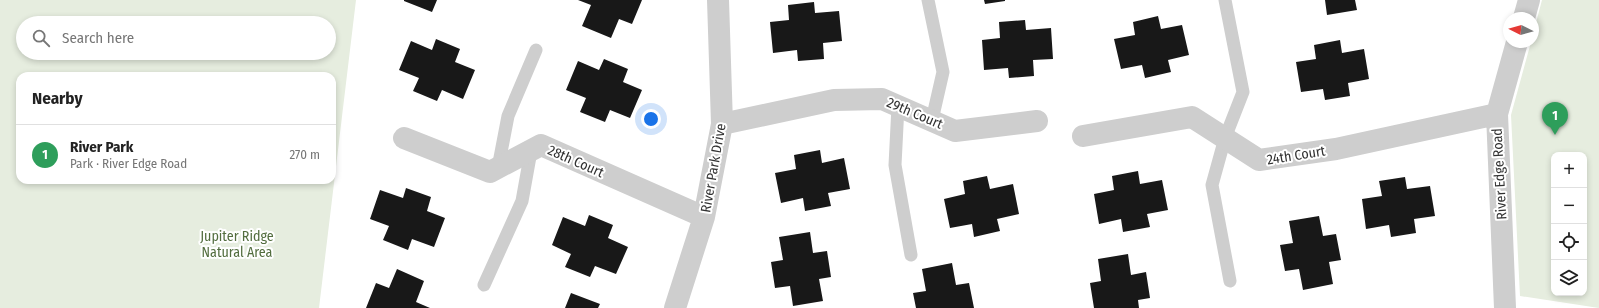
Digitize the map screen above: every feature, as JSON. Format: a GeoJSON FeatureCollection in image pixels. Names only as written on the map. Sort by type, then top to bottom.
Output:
{"type":"FeatureCollection","features":[{"type":"Feature","properties":{"kind":"street","name":"River Park Drive"},"geometry":{"type":"LineString","coordinates":[[675,308],[704,218],[722,124],[718,0]]}},
{"type":"Feature","properties":{"kind":"street"},"geometry":{"type":"LineString","coordinates":[[1526,12],[1529,0]]}},
{"type":"Feature","properties":{"kind":"street","name":"River Edge Road"},"geometry":{"type":"LineString","coordinates":[[1505,308],[1497,114],[1515,48]]}},
{"type":"Feature","properties":{"kind":"street","name":"29th Court"},"geometry":{"type":"LineString","coordinates":[[722,124],[834,100],[882,98],[955,131],[1037,121]]}},
{"type":"Feature","properties":{"kind":"street","name":"24th Court"},"geometry":{"type":"LineString","coordinates":[[1083,136],[1192,117],[1259,160],[1336,148],[1497,114]]}},
{"type":"Feature","properties":{"kind":"street","name":"28th Court"},"geometry":{"type":"LineString","coordinates":[[404,138],[490,172],[541,145],[704,218]]}},
{"type":"Feature","properties":{"kind":"lane"},"geometry":{"type":"LineString","coordinates":[[928,0],[942,72],[932,120]]}},
{"type":"Feature","properties":{"kind":"lane"},"geometry":{"type":"LineString","coordinates":[[1225,0],[1243,92],[1225,138],[1212,185],[1230,281]]}},
{"type":"Feature","properties":{"kind":"lane"},"geometry":{"type":"LineString","coordinates":[[498,168],[508,116],[536,50]]}},
{"type":"Feature","properties":{"kind":"lane"},"geometry":{"type":"LineString","coordinates":[[898,106],[895,165],[911,255]]}},
{"type":"Feature","properties":{"kind":"lane"},"geometry":{"type":"LineString","coordinates":[[484,285],[522,201],[530,151]]}},
{"type":"Feature","properties":{"kind":"green space","name":"Jupiter Ridge Natural Area"},"geometry":{"type":"Polygon","coordinates":[[[0,0],[356,0],[336,166],[336,72],[16,72],[16,184],[334,184],[319,308],[0,308],[0,0]]]}},
{"type":"Feature","properties":{"kind":"green space"},"geometry":{"type":"Polygon","coordinates":[[[1542,0],[1599,0],[1599,308],[1520,296],[1511,115],[1529,48],[1539,48],[1539,12],[1542,0]]]}},
{"type":"Feature","properties":{"kind":"building"},"geometry":{"type":"Polygon","coordinates":[[[404,0],[437,0],[432,12],[404,0]]]}},
{"type":"Feature","properties":{"kind":"building"},"geometry":{"type":"Polygon","coordinates":[[[578,0],[642,0],[632,24],[619,19],[611,38],[582,26],[591,5],[578,0]]]}},
{"type":"Feature","properties":{"kind":"building"},"geometry":{"type":"Polygon","coordinates":[[[984,0],[1005,0],[1005,1],[985,4],[984,0]]]}},
{"type":"Feature","properties":{"kind":"building"},"geometry":{"type":"Polygon","coordinates":[[[1325,0],[1355,0],[1357,10],[1327,15],[1325,0]]]}},
{"type":"Feature","properties":{"kind":"building"},"geometry":{"type":"Polygon","coordinates":[[[814,2],[815,13],[839,11],[842,41],[823,43],[824,59],[798,61],[797,50],[773,53],[770,22],[789,20],[788,5],[814,2]]]}},
{"type":"Feature","properties":{"kind":"building"},"geometry":{"type":"Polygon","coordinates":[[[1158,16],[1161,29],[1182,25],[1189,55],[1168,60],[1171,72],[1145,78],[1142,65],[1121,69],[1114,39],[1135,35],[1133,22],[1158,16]]]}},
{"type":"Feature","properties":{"kind":"building"},"geometry":{"type":"Polygon","coordinates":[[[1025,20],[1026,30],[1051,28],[1053,59],[1033,60],[1034,76],[1009,78],[1008,68],[984,70],[982,40],[1000,38],[999,22],[1025,20]]]}},
{"type":"Feature","properties":{"kind":"building"},"geometry":{"type":"Polygon","coordinates":[[[436,39],[460,49],[455,62],[475,70],[463,99],[442,90],[437,101],[413,91],[419,78],[399,70],[411,41],[432,50],[436,39]]]}},
{"type":"Feature","properties":{"kind":"building"},"geometry":{"type":"Polygon","coordinates":[[[1340,40],[1342,53],[1364,49],[1369,79],[1348,83],[1350,96],[1325,100],[1323,89],[1301,92],[1296,62],[1316,59],[1314,45],[1340,40]]]}},
{"type":"Feature","properties":{"kind":"building"},"geometry":{"type":"Polygon","coordinates":[[[604,59],[628,69],[623,82],[642,90],[630,118],[610,110],[605,122],[580,112],[586,98],[566,90],[578,61],[599,70],[604,59]]]}},
{"type":"Feature","properties":{"kind":"building"},"geometry":{"type":"Polygon","coordinates":[[[820,150],[822,163],[844,158],[850,189],[828,193],[831,206],[805,211],[803,198],[781,203],[775,173],[796,169],[794,155],[820,150]]]}},
{"type":"Feature","properties":{"kind":"building"},"geometry":{"type":"Polygon","coordinates":[[[1138,171],[1140,184],[1162,180],[1168,210],[1147,214],[1150,227],[1123,232],[1121,219],[1099,224],[1094,194],[1114,190],[1112,176],[1138,171]]]}},
{"type":"Feature","properties":{"kind":"building"},"geometry":{"type":"Polygon","coordinates":[[[987,176],[990,189],[1013,184],[1019,214],[997,219],[1000,231],[974,237],[972,224],[950,228],[944,199],[965,194],[963,181],[987,176]]]}},
{"type":"Feature","properties":{"kind":"building"},"geometry":{"type":"Polygon","coordinates":[[[1405,177],[1407,189],[1430,186],[1435,216],[1414,219],[1416,233],[1391,237],[1389,225],[1366,229],[1362,199],[1382,196],[1379,181],[1405,177]]]}},
{"type":"Feature","properties":{"kind":"building"},"geometry":{"type":"Polygon","coordinates":[[[406,188],[431,197],[427,211],[445,218],[434,247],[412,239],[408,250],[383,240],[389,226],[370,219],[380,190],[403,198],[406,188]]]}},
{"type":"Feature","properties":{"kind":"building"},"geometry":{"type":"Polygon","coordinates":[[[589,215],[613,225],[608,238],[628,247],[616,274],[595,266],[590,277],[565,267],[571,254],[552,245],[563,217],[585,226],[589,215]]]}},
{"type":"Feature","properties":{"kind":"building"},"geometry":{"type":"Polygon","coordinates":[[[1319,216],[1323,236],[1336,234],[1341,260],[1329,262],[1333,284],[1303,290],[1299,269],[1285,271],[1280,245],[1293,243],[1289,221],[1319,216]]]}},
{"type":"Feature","properties":{"kind":"building"},"geometry":{"type":"Polygon","coordinates":[[[810,232],[813,253],[827,251],[831,277],[819,279],[823,301],[793,306],[790,286],[775,288],[771,262],[783,260],[779,237],[810,232]]]}},
{"type":"Feature","properties":{"kind":"building"},"geometry":{"type":"Polygon","coordinates":[[[1128,254],[1131,275],[1146,272],[1150,298],[1138,300],[1139,308],[1094,308],[1090,283],[1101,281],[1098,259],[1128,254]]]}},
{"type":"Feature","properties":{"kind":"building"},"geometry":{"type":"Polygon","coordinates":[[[952,263],[956,285],[969,283],[974,308],[916,308],[913,293],[926,291],[922,269],[952,263]]]}},
{"type":"Feature","properties":{"kind":"building"},"geometry":{"type":"Polygon","coordinates":[[[397,269],[424,281],[416,302],[430,308],[366,308],[376,283],[389,288],[397,269]]]}},
{"type":"Feature","properties":{"kind":"building"},"geometry":{"type":"Polygon","coordinates":[[[571,293],[600,304],[598,308],[565,308],[571,293]]]}},
{"type":"Feature","properties":{"kind":"place","name":"River Park"},"geometry":{"type":"Point","coordinates":[1555,135]}}]}
